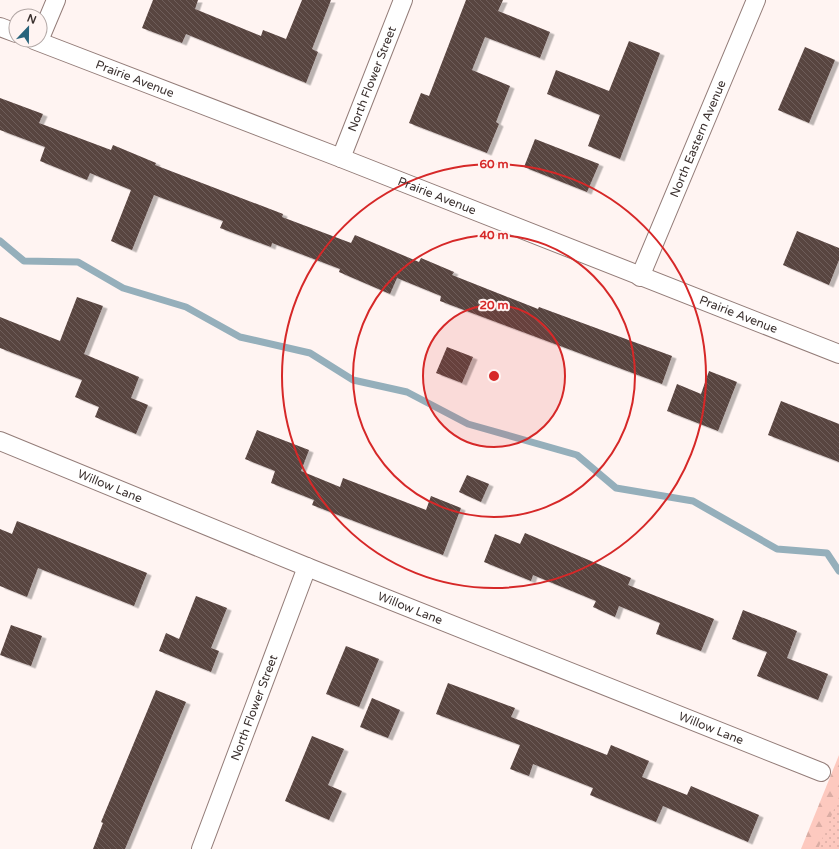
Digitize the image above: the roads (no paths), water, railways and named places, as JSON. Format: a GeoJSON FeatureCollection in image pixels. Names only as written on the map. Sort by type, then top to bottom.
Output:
{"type":"FeatureCollection","features":[{"type":"Feature","properties":{"kind":"street"},"geometry":{"type":"LineString","coordinates":[[48,18],[56,0]]}},
{"type":"Feature","properties":{"kind":"street","name":"North Flower Street"},"geometry":{"type":"LineString","coordinates":[[342,158],[403,0]]}},
{"type":"Feature","properties":{"kind":"street","name":"North Eastern Avenue"},"geometry":{"type":"LineString","coordinates":[[640,277],[756,0]]}},
{"type":"Feature","properties":{"kind":"street","name":"Prairie Avenue"},"geometry":{"type":"LineString","coordinates":[[48,44],[839,354]]}},
{"type":"Feature","properties":{"kind":"street","name":"Willow Lane"},"geometry":{"type":"LineString","coordinates":[[0,442],[307,567],[821,772]]}},
{"type":"Feature","properties":{"kind":"street","name":"North Flower Street"},"geometry":{"type":"LineString","coordinates":[[201,849],[307,567]]}},
{"type":"Feature","properties":{"kind":"waterway"},"geometry":{"type":"LineString","coordinates":[[0,241],[24,261],[78,262],[123,288],[186,307],[240,337],[310,353],[353,380],[407,392],[468,424],[577,455],[616,488],[693,501],[777,549],[827,553],[839,571]]}}]}
